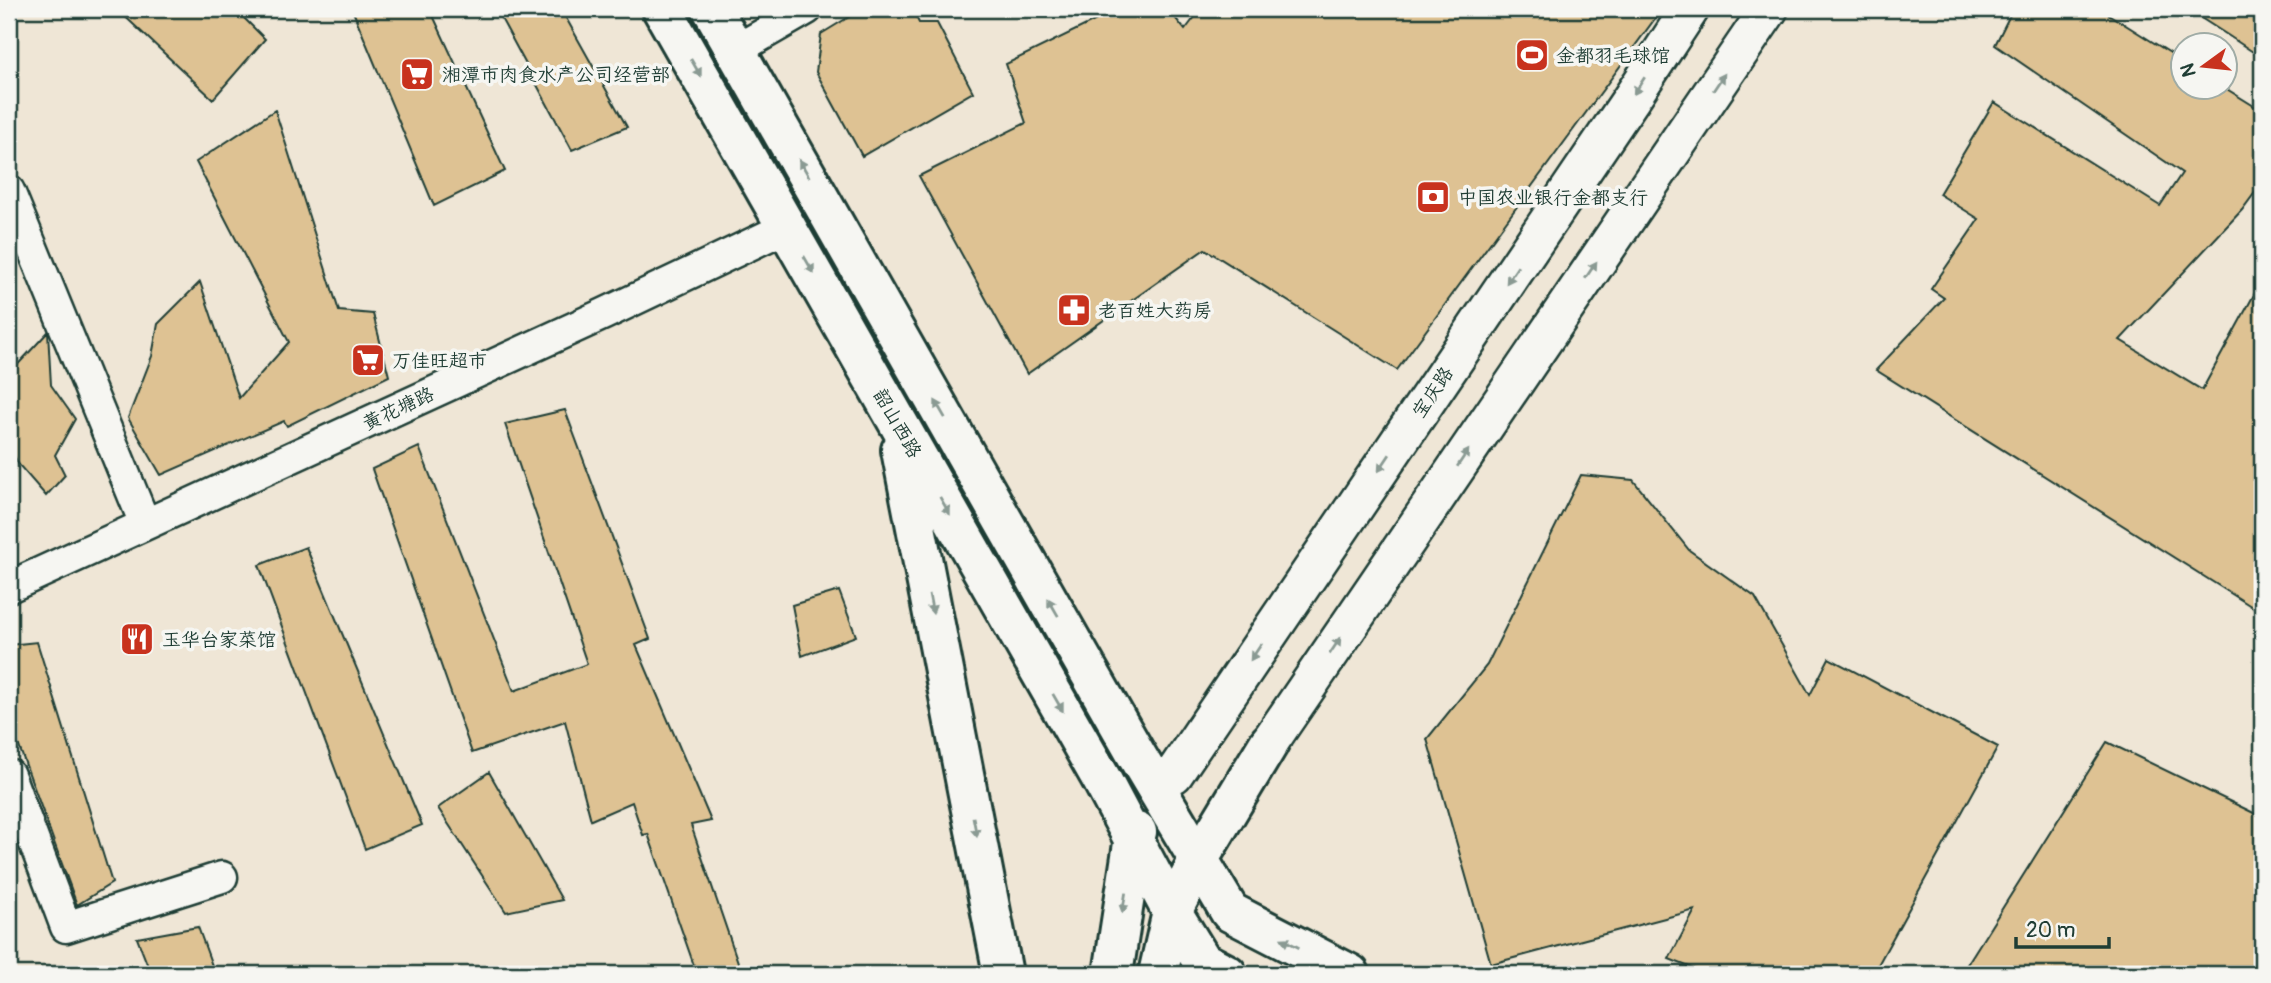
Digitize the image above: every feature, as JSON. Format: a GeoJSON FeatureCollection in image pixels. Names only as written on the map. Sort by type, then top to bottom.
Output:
{"type":"FeatureCollection","features":[{"type":"Feature","properties":{"kind":"main road","name":"韶山西路"},"geometry":{"type":"LineString","coordinates":[[662,9],[1134,837],[1172,912],[1202,961],[1227,974]]}},
{"type":"Feature","properties":{"kind":"main road"},"geometry":{"type":"LineString","coordinates":[[712,9],[1167,784],[1199,859],[1230,912],[1350,974]]}},
{"type":"Feature","properties":{"kind":"main road"},"geometry":{"type":"LineString","coordinates":[[895,416],[1003,974]]}},
{"type":"Feature","properties":{"kind":"main road"},"geometry":{"type":"LineString","coordinates":[[1158,974],[1172,912],[1199,859],[1269,743]]}},
{"type":"Feature","properties":{"kind":"main road"},"geometry":{"type":"LineString","coordinates":[[1113,974],[1134,837],[1167,784]]}},
{"type":"Feature","properties":{"kind":"street"},"geometry":{"type":"LineString","coordinates":[[736,50],[807,9]]}},
{"type":"Feature","properties":{"kind":"street","name":"宝庆路"},"geometry":{"type":"LineString","coordinates":[[1167,784],[1690,9]]}},
{"type":"Feature","properties":{"kind":"street"},"geometry":{"type":"LineString","coordinates":[[1269,743],[1769,9]]}},
{"type":"Feature","properties":{"kind":"street"},"geometry":{"type":"LineString","coordinates":[[9,191],[145,524]]}},
{"type":"Feature","properties":{"kind":"street","name":"黄花塘路"},"geometry":{"type":"LineString","coordinates":[[9,587],[592,320],[787,227]]}},
{"type":"Feature","properties":{"kind":"street"},"geometry":{"type":"LineString","coordinates":[[9,775],[66,927],[222,877]]}},
{"type":"Feature","properties":{"kind":"building"},"geometry":{"type":"Polygon","coordinates":[[[117,9],[235,9],[265,39],[213,99],[117,9]]]}},
{"type":"Feature","properties":{"kind":"building"},"geometry":{"type":"Polygon","coordinates":[[[352,9],[430,9],[505,171],[434,206],[352,9]]]}},
{"type":"Feature","properties":{"kind":"building"},"geometry":{"type":"Polygon","coordinates":[[[496,9],[561,9],[627,127],[572,150],[496,9]]]}},
{"type":"Feature","properties":{"kind":"building"},"geometry":{"type":"Polygon","coordinates":[[[862,9],[912,9],[919,23],[937,23],[973,92],[862,156],[816,72],[821,34],[862,9]]]}},
{"type":"Feature","properties":{"kind":"building"},"geometry":{"type":"Polygon","coordinates":[[[1119,9],[1168,9],[1185,30],[1201,9],[1662,9],[1397,370],[1205,249],[1027,374],[919,176],[1026,123],[1006,64],[1119,9]]]}},
{"type":"Feature","properties":{"kind":"building"},"geometry":{"type":"Polygon","coordinates":[[[2013,9],[2100,9],[2170,53],[2170,102],[2240,102],[2240,97],[2262,111],[2262,183],[2242,210],[2120,340],[2202,390],[2262,280],[2262,613],[1876,370],[1944,298],[1931,289],[1979,219],[1939,194],[1994,102],[2160,206],[2182,173],[1995,45],[2013,9]]]}},
{"type":"Feature","properties":{"kind":"building"},"geometry":{"type":"Polygon","coordinates":[[[2187,9],[2262,9],[2262,58],[2240,43],[2240,32],[2223,32],[2187,9]]]}},
{"type":"Feature","properties":{"kind":"building"},"geometry":{"type":"Polygon","coordinates":[[[275,110],[339,311],[373,314],[389,376],[287,426],[284,421],[161,475],[128,418],[152,356],[158,324],[200,282],[239,398],[289,342],[196,162],[275,110]]]}},
{"type":"Feature","properties":{"kind":"building"},"geometry":{"type":"Polygon","coordinates":[[[48,332],[51,385],[75,419],[55,455],[65,475],[46,496],[19,465],[9,446],[9,374],[48,332]]]}},
{"type":"Feature","properties":{"kind":"building"},"geometry":{"type":"Polygon","coordinates":[[[565,410],[650,639],[636,645],[711,821],[691,825],[742,974],[697,974],[648,834],[643,835],[632,802],[591,820],[565,721],[472,753],[372,469],[419,447],[514,691],[587,664],[505,424],[565,410]]]}},
{"type":"Feature","properties":{"kind":"building"},"geometry":{"type":"Polygon","coordinates":[[[1581,475],[1633,480],[1689,550],[1755,597],[1810,695],[1829,658],[1998,747],[1873,974],[1707,974],[1669,959],[1695,910],[1491,964],[1427,739],[1487,665],[1581,475]]]}},
{"type":"Feature","properties":{"kind":"building"},"geometry":{"type":"Polygon","coordinates":[[[306,547],[422,825],[365,849],[259,565],[306,547]]]}},
{"type":"Feature","properties":{"kind":"building"},"geometry":{"type":"Polygon","coordinates":[[[839,591],[856,636],[802,656],[792,605],[839,591]]]}},
{"type":"Feature","properties":{"kind":"building"},"geometry":{"type":"Polygon","coordinates":[[[37,642],[112,883],[77,905],[9,719],[9,645],[37,642]]]}},
{"type":"Feature","properties":{"kind":"building"},"geometry":{"type":"Polygon","coordinates":[[[2107,742],[2262,817],[2262,974],[1961,974],[2107,742]]]}},
{"type":"Feature","properties":{"kind":"building"},"geometry":{"type":"Polygon","coordinates":[[[489,772],[562,900],[506,912],[438,808],[489,772]]]}},
{"type":"Feature","properties":{"kind":"building"},"geometry":{"type":"Polygon","coordinates":[[[198,927],[215,974],[151,974],[137,938],[198,927]]]}},
{"type":"Feature","properties":{"kind":"place","name":"金都羽毛球馆"},"geometry":{"type":"Point","coordinates":[1532,55]}},
{"type":"Feature","properties":{"kind":"place","name":"湘潭市肉食水产公司经营部"},"geometry":{"type":"Point","coordinates":[417,74]}},
{"type":"Feature","properties":{"kind":"place","name":"中国农业银行金都支行"},"geometry":{"type":"Point","coordinates":[1433,197]}},
{"type":"Feature","properties":{"kind":"place","name":"老百姓大药房"},"geometry":{"type":"Point","coordinates":[1074,310]}},
{"type":"Feature","properties":{"kind":"place","name":"万佳旺超市"},"geometry":{"type":"Point","coordinates":[368,360]}},
{"type":"Feature","properties":{"kind":"place","name":"玉华台家菜馆"},"geometry":{"type":"Point","coordinates":[137,639]}}]}
